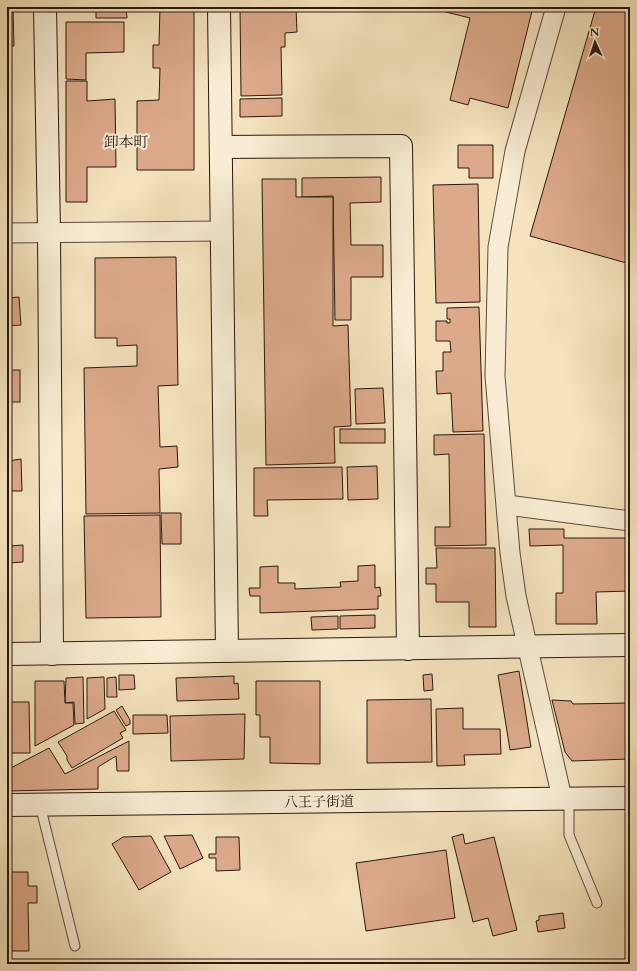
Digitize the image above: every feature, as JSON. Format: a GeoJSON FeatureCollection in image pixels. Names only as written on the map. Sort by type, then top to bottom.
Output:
{"type":"FeatureCollection","features":[{"type":"Feature","properties":{"kind":"street"},"geometry":{"type":"LineString","coordinates":[[45,7],[49,232],[52,654]]}},
{"type":"Feature","properties":{"kind":"street"},"geometry":{"type":"LineString","coordinates":[[219,7],[226,651]]}},
{"type":"Feature","properties":{"kind":"street"},"geometry":{"type":"LineString","coordinates":[[556,7],[516,151],[498,247],[495,376],[510,553],[516,596],[565,798]]}},
{"type":"Feature","properties":{"kind":"street"},"geometry":{"type":"LineString","coordinates":[[221,147],[401,146],[408,649]]}},
{"type":"Feature","properties":{"kind":"street"},"geometry":{"type":"LineString","coordinates":[[7,233],[222,231]]}},
{"type":"Feature","properties":{"kind":"street"},"geometry":{"type":"LineString","coordinates":[[507,505],[630,521]]}},
{"type":"Feature","properties":{"kind":"street"},"geometry":{"type":"LineString","coordinates":[[7,654],[630,645]]}},
{"type":"Feature","properties":{"kind":"street","name":"八王子街道"},"geometry":{"type":"LineString","coordinates":[[7,805],[630,798]]}},
{"type":"Feature","properties":{"kind":"lane"},"geometry":{"type":"LineString","coordinates":[[565,798],[569,835],[597,903]]}},
{"type":"Feature","properties":{"kind":"lane"},"geometry":{"type":"LineString","coordinates":[[40,805],[75,946]]}},
{"type":"Feature","properties":{"kind":"building"},"geometry":{"type":"Polygon","coordinates":[[[7,7],[13,7],[14,46],[7,46],[7,7]]]}},
{"type":"Feature","properties":{"kind":"building"},"geometry":{"type":"Polygon","coordinates":[[[96,7],[126,7],[127,18],[96,18],[96,7]]]}},
{"type":"Feature","properties":{"kind":"building"},"geometry":{"type":"Polygon","coordinates":[[[160,7],[194,7],[194,170],[137,170],[137,101],[159,100],[160,68],[153,68],[153,45],[159,45],[160,7]]]}},
{"type":"Feature","properties":{"kind":"building"},"geometry":{"type":"Polygon","coordinates":[[[240,7],[296,7],[297,32],[285,33],[285,47],[281,47],[282,95],[241,96],[240,7]]]}},
{"type":"Feature","properties":{"kind":"building"},"geometry":{"type":"Polygon","coordinates":[[[426,7],[533,7],[508,108],[470,98],[468,105],[450,100],[470,18],[426,7]]]}},
{"type":"Feature","properties":{"kind":"building"},"geometry":{"type":"Polygon","coordinates":[[[596,7],[630,7],[630,264],[530,236],[596,7]]]}},
{"type":"Feature","properties":{"kind":"building"},"geometry":{"type":"Polygon","coordinates":[[[66,22],[124,22],[124,52],[86,53],[86,80],[66,79],[66,22]]]}},
{"type":"Feature","properties":{"kind":"building"},"geometry":{"type":"Polygon","coordinates":[[[66,81],[87,81],[87,101],[115,99],[116,167],[87,167],[87,202],[66,202],[66,81]]]}},
{"type":"Feature","properties":{"kind":"building"},"geometry":{"type":"Polygon","coordinates":[[[282,98],[282,116],[240,117],[240,99],[282,98]]]}},
{"type":"Feature","properties":{"kind":"building"},"geometry":{"type":"Polygon","coordinates":[[[458,145],[493,145],[493,178],[469,178],[469,168],[458,168],[458,145]]]}},
{"type":"Feature","properties":{"kind":"building"},"geometry":{"type":"Polygon","coordinates":[[[381,177],[381,202],[350,203],[351,245],[383,245],[383,277],[351,277],[351,320],[335,320],[333,196],[302,197],[302,178],[381,177]]]}},
{"type":"Feature","properties":{"kind":"building"},"geometry":{"type":"Polygon","coordinates":[[[262,179],[296,179],[296,197],[333,197],[333,326],[348,325],[351,426],[334,427],[335,463],[266,465],[262,179]]]}},
{"type":"Feature","properties":{"kind":"building"},"geometry":{"type":"Polygon","coordinates":[[[478,184],[480,302],[436,303],[433,185],[478,184]]]}},
{"type":"Feature","properties":{"kind":"building"},"geometry":{"type":"Polygon","coordinates":[[[176,257],[178,385],[158,386],[160,447],[177,446],[178,467],[159,469],[160,513],[86,514],[84,368],[137,366],[137,345],[117,346],[117,338],[95,338],[95,258],[176,257]]]}},
{"type":"Feature","properties":{"kind":"building"},"geometry":{"type":"Polygon","coordinates":[[[19,297],[21,325],[7,326],[7,298],[19,297]]]}},
{"type":"Feature","properties":{"kind":"building"},"geometry":{"type":"Polygon","coordinates":[[[479,307],[483,431],[453,432],[451,393],[437,394],[436,371],[443,371],[443,352],[451,352],[450,341],[436,341],[436,321],[447,321],[447,323],[450,323],[450,319],[447,319],[447,308],[479,307]]]}},
{"type":"Feature","properties":{"kind":"building"},"geometry":{"type":"Polygon","coordinates":[[[7,370],[20,370],[20,402],[7,402],[7,370]]]}},
{"type":"Feature","properties":{"kind":"building"},"geometry":{"type":"Polygon","coordinates":[[[383,388],[385,423],[356,424],[355,389],[383,388]]]}},
{"type":"Feature","properties":{"kind":"building"},"geometry":{"type":"Polygon","coordinates":[[[340,429],[385,429],[385,443],[340,443],[340,429]]]}},
{"type":"Feature","properties":{"kind":"building"},"geometry":{"type":"Polygon","coordinates":[[[7,432],[8,461],[21,459],[22,491],[8,491],[9,546],[23,545],[23,562],[9,563],[10,618],[7,618],[7,432]]]}},
{"type":"Feature","properties":{"kind":"building"},"geometry":{"type":"Polygon","coordinates":[[[484,434],[486,545],[435,546],[435,527],[450,527],[449,454],[434,455],[434,435],[484,434]]]}},
{"type":"Feature","properties":{"kind":"building"},"geometry":{"type":"Polygon","coordinates":[[[377,466],[378,499],[348,500],[347,467],[377,466]]]}},
{"type":"Feature","properties":{"kind":"building"},"geometry":{"type":"Polygon","coordinates":[[[342,467],[343,499],[267,500],[268,516],[254,516],[254,468],[342,467]]]}},
{"type":"Feature","properties":{"kind":"building"},"geometry":{"type":"Polygon","coordinates":[[[161,513],[181,513],[181,544],[162,544],[161,513]]]}},
{"type":"Feature","properties":{"kind":"building"},"geometry":{"type":"Polygon","coordinates":[[[160,515],[161,617],[86,618],[84,516],[160,515]]]}},
{"type":"Feature","properties":{"kind":"building"},"geometry":{"type":"Polygon","coordinates":[[[529,529],[564,529],[564,538],[630,538],[630,591],[596,592],[597,624],[556,624],[556,593],[563,593],[563,545],[530,546],[529,529]]]}},
{"type":"Feature","properties":{"kind":"building"},"geometry":{"type":"Polygon","coordinates":[[[436,548],[495,548],[496,627],[469,627],[469,602],[436,602],[436,584],[426,584],[426,568],[437,568],[436,548]]]}},
{"type":"Feature","properties":{"kind":"building"},"geometry":{"type":"Polygon","coordinates":[[[375,565],[375,588],[380,587],[381,596],[378,596],[378,609],[260,613],[260,596],[250,596],[249,588],[260,588],[260,567],[278,566],[278,583],[295,583],[295,589],[341,587],[340,582],[358,581],[358,566],[375,565]]]}},
{"type":"Feature","properties":{"kind":"building"},"geometry":{"type":"Polygon","coordinates":[[[375,615],[375,628],[340,629],[340,616],[375,615]]]}},
{"type":"Feature","properties":{"kind":"building"},"geometry":{"type":"Polygon","coordinates":[[[338,616],[338,629],[312,630],[311,617],[338,616]]]}},
{"type":"Feature","properties":{"kind":"building"},"geometry":{"type":"Polygon","coordinates":[[[519,671],[531,747],[510,750],[498,675],[519,671]]]}},
{"type":"Feature","properties":{"kind":"building"},"geometry":{"type":"Polygon","coordinates":[[[432,674],[433,690],[424,691],[423,675],[432,674]]]}},
{"type":"Feature","properties":{"kind":"building"},"geometry":{"type":"Polygon","coordinates":[[[119,675],[134,675],[135,689],[119,690],[119,675]]]}},
{"type":"Feature","properties":{"kind":"building"},"geometry":{"type":"Polygon","coordinates":[[[234,676],[234,684],[238,683],[239,699],[177,701],[176,678],[234,676]]]}},
{"type":"Feature","properties":{"kind":"building"},"geometry":{"type":"Polygon","coordinates":[[[83,677],[84,723],[75,724],[74,702],[65,703],[66,678],[83,677]]]}},
{"type":"Feature","properties":{"kind":"building"},"geometry":{"type":"Polygon","coordinates":[[[104,677],[105,709],[87,719],[87,678],[104,677]]]}},
{"type":"Feature","properties":{"kind":"building"},"geometry":{"type":"Polygon","coordinates":[[[116,677],[117,697],[107,697],[107,678],[116,677]]]}},
{"type":"Feature","properties":{"kind":"building"},"geometry":{"type":"Polygon","coordinates":[[[35,681],[64,681],[65,703],[73,703],[74,725],[35,746],[35,681]]]}},
{"type":"Feature","properties":{"kind":"building"},"geometry":{"type":"Polygon","coordinates":[[[256,681],[320,681],[320,764],[270,763],[270,737],[260,737],[260,715],[256,715],[256,681]]]}},
{"type":"Feature","properties":{"kind":"building"},"geometry":{"type":"Polygon","coordinates":[[[431,699],[432,762],[367,763],[367,700],[431,699]]]}},
{"type":"Feature","properties":{"kind":"building"},"geometry":{"type":"Polygon","coordinates":[[[552,700],[571,701],[573,704],[630,703],[630,759],[572,761],[565,752],[552,700]]]}},
{"type":"Feature","properties":{"kind":"building"},"geometry":{"type":"Polygon","coordinates":[[[7,702],[29,702],[30,753],[7,753],[7,702]]]}},
{"type":"Feature","properties":{"kind":"building"},"geometry":{"type":"Polygon","coordinates":[[[122,706],[130,720],[130,724],[126,726],[116,710],[122,706]]]}},
{"type":"Feature","properties":{"kind":"building"},"geometry":{"type":"Polygon","coordinates":[[[463,708],[463,729],[500,729],[501,754],[464,755],[465,765],[437,766],[436,709],[463,708]]]}},
{"type":"Feature","properties":{"kind":"building"},"geometry":{"type":"Polygon","coordinates":[[[114,711],[126,730],[120,733],[123,738],[72,768],[67,760],[67,756],[58,742],[114,711]]]}},
{"type":"Feature","properties":{"kind":"building"},"geometry":{"type":"Polygon","coordinates":[[[245,714],[244,759],[171,761],[170,716],[245,714]]]}},
{"type":"Feature","properties":{"kind":"building"},"geometry":{"type":"Polygon","coordinates":[[[133,715],[167,715],[168,733],[133,734],[133,715]]]}},
{"type":"Feature","properties":{"kind":"building"},"geometry":{"type":"Polygon","coordinates":[[[129,741],[129,771],[117,771],[116,756],[98,767],[98,789],[7,791],[7,770],[49,748],[65,774],[129,741]]]}},
{"type":"Feature","properties":{"kind":"building"},"geometry":{"type":"Polygon","coordinates":[[[463,834],[465,844],[494,837],[517,930],[493,936],[488,918],[473,922],[452,837],[463,834]]]}},
{"type":"Feature","properties":{"kind":"building"},"geometry":{"type":"Polygon","coordinates":[[[192,835],[203,858],[180,869],[164,836],[192,835]]]}},
{"type":"Feature","properties":{"kind":"building"},"geometry":{"type":"Polygon","coordinates":[[[151,836],[171,872],[139,890],[112,844],[123,837],[151,836]]]}},
{"type":"Feature","properties":{"kind":"building"},"geometry":{"type":"Polygon","coordinates":[[[216,837],[239,837],[240,870],[216,871],[216,858],[209,858],[209,854],[216,854],[216,837]]]}},
{"type":"Feature","properties":{"kind":"building"},"geometry":{"type":"Polygon","coordinates":[[[446,850],[455,918],[366,931],[356,863],[446,850]]]}},
{"type":"Feature","properties":{"kind":"building"},"geometry":{"type":"Polygon","coordinates":[[[7,872],[28,872],[28,886],[37,886],[37,903],[28,903],[29,951],[7,951],[7,872]]]}},
{"type":"Feature","properties":{"kind":"building"},"geometry":{"type":"Polygon","coordinates":[[[563,913],[565,928],[538,932],[536,921],[539,920],[539,916],[563,913]]]}},
{"type":"Feature","properties":{"kind":"district","name":"卸本町"},"geometry":{"type":"Point","coordinates":[126,142]}}]}
